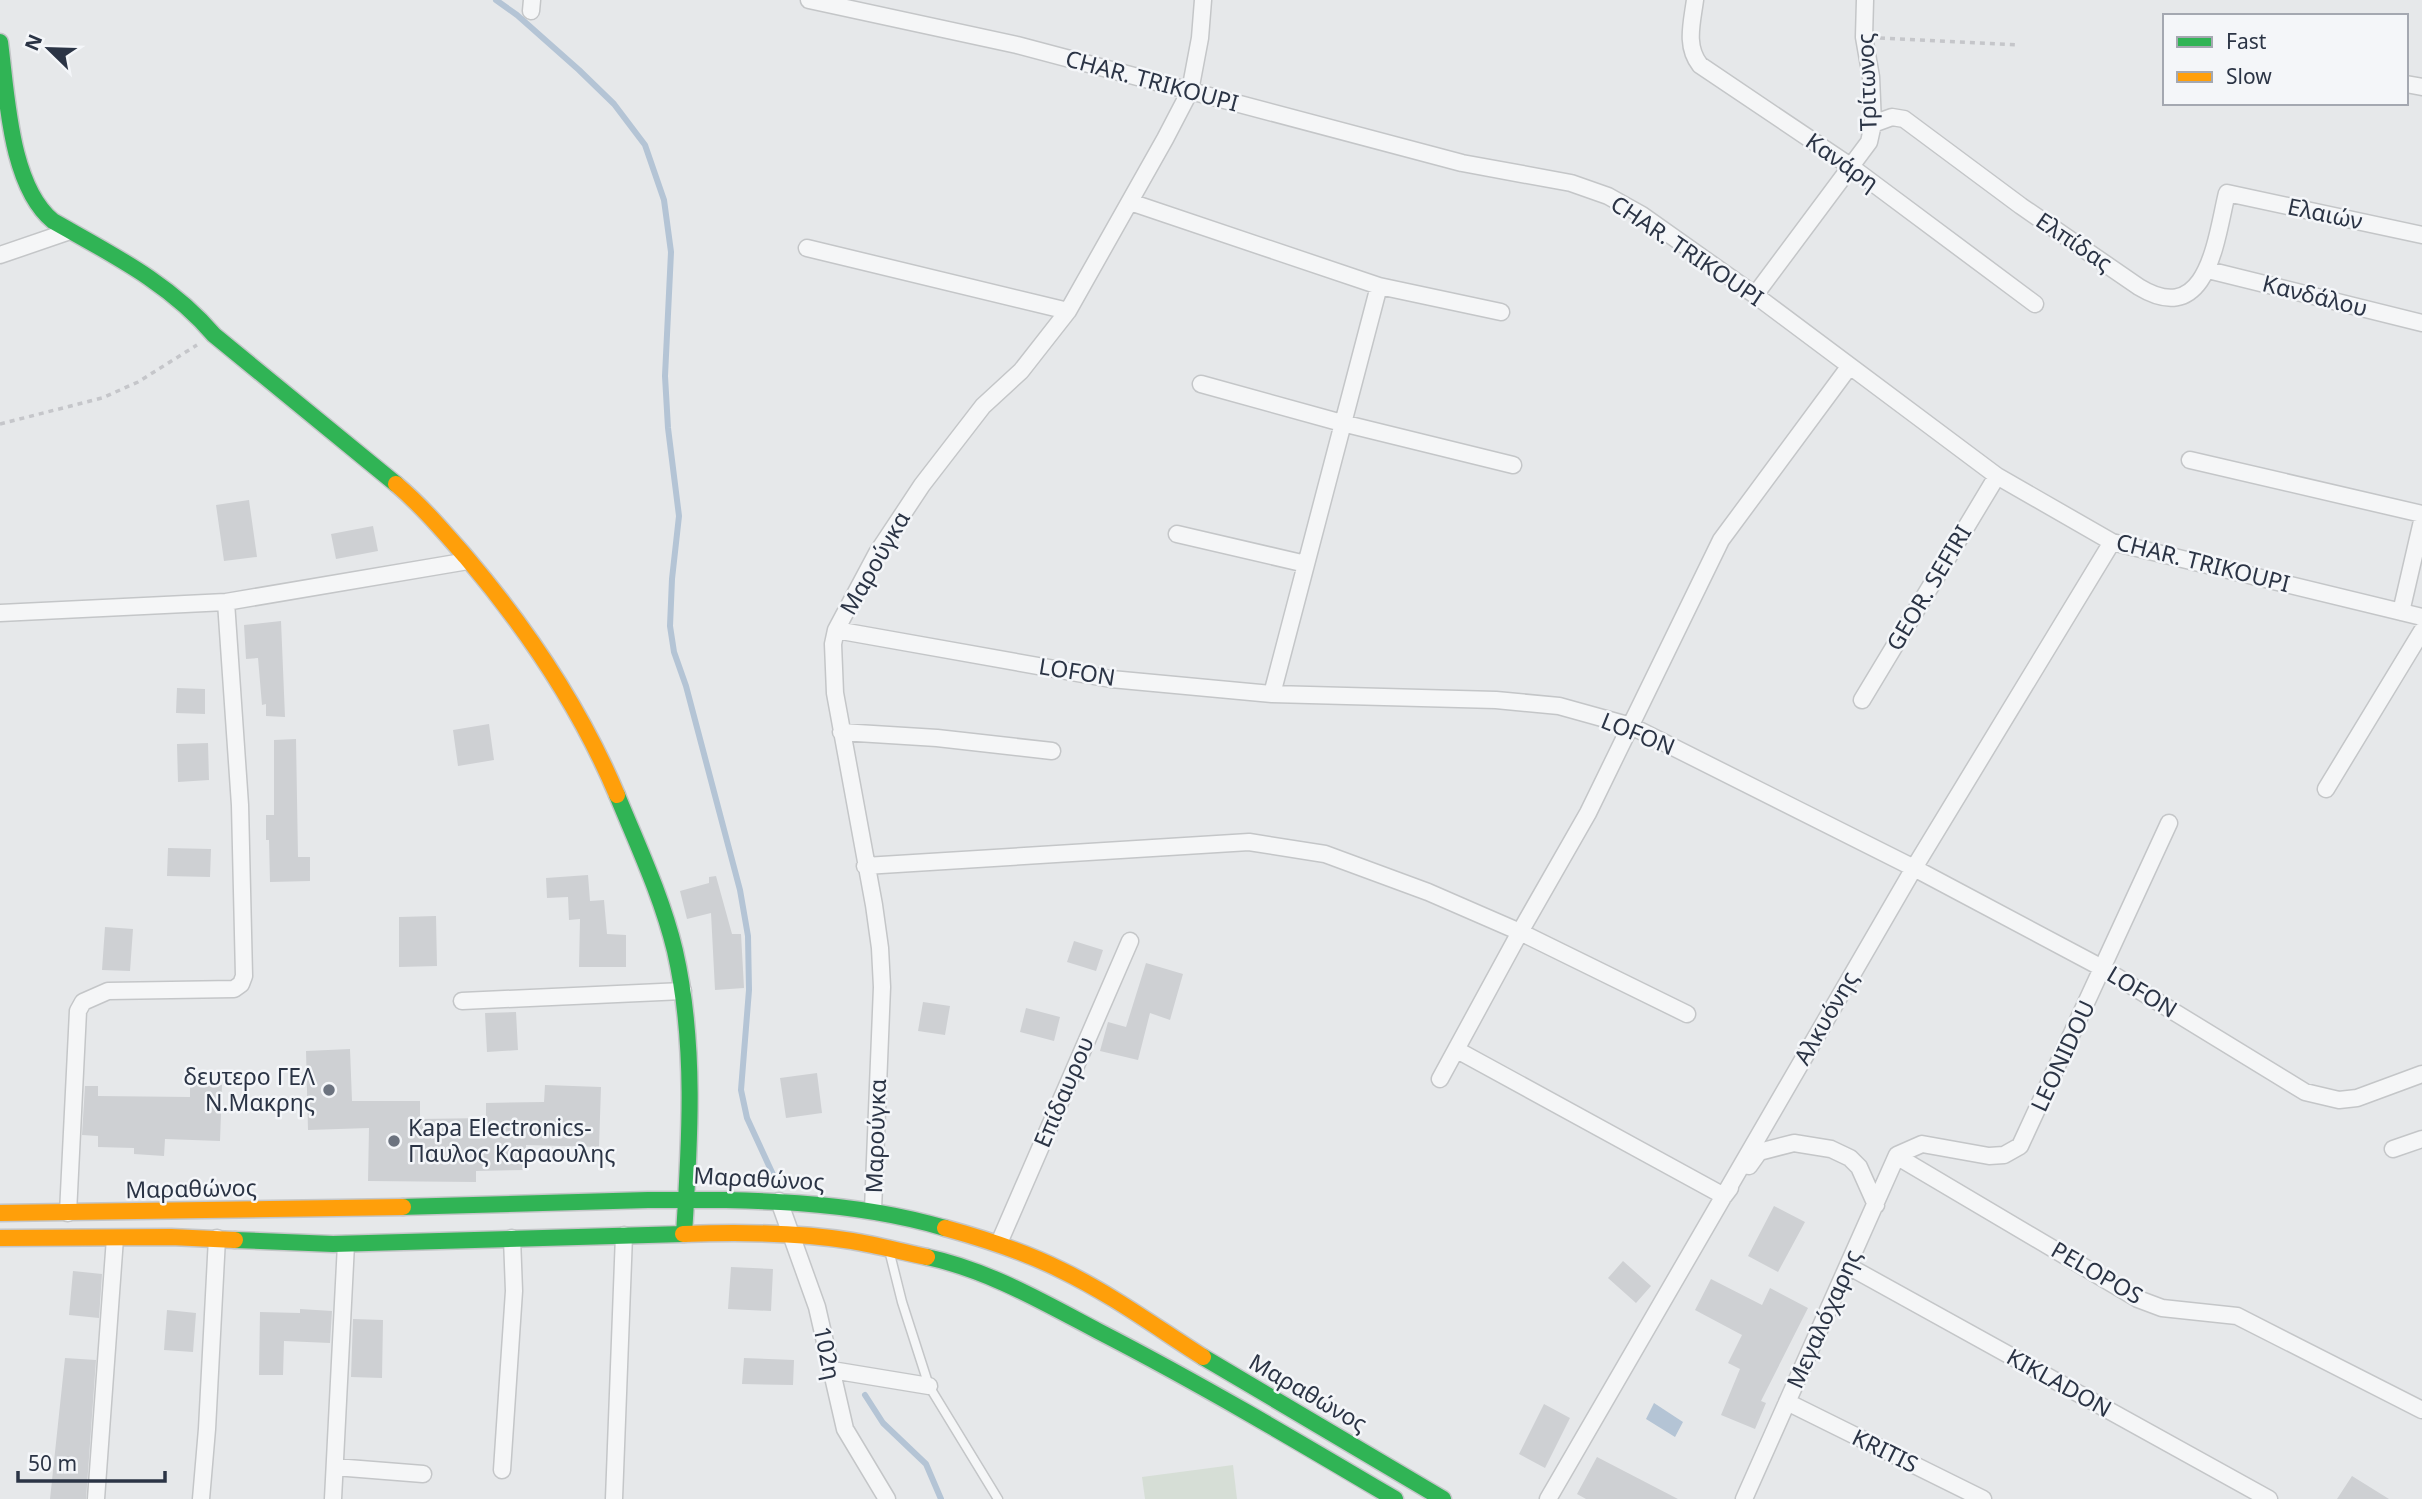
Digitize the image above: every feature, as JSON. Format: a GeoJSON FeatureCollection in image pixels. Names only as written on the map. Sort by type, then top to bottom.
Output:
{"type":"FeatureCollection","features":[{"type":"Feature","properties":{"kind":"main road"},"geometry":{"type":"LineString","coordinates":[[0,41],[9,113],[24,181],[43,212],[145,275],[188,306],[214,335],[405,492],[428,515],[517,620],[587,731],[646,863],[676,953],[683,991],[690,1117],[684,1234]]}},
{"type":"Feature","properties":{"kind":"main road","name":"Μαραθώνος"},"geometry":{"type":"LineString","coordinates":[[0,1213],[172,1213],[686,1198],[779,1201],[873,1210],[946,1226],[999,1243],[1078,1279],[1124,1305],[1208,1361],[1443,1499]]}},
{"type":"Feature","properties":{"kind":"main road","name":"Μαραθώνος"},"geometry":{"type":"LineString","coordinates":[[0,1238],[217,1238],[346,1244],[684,1234],[793,1236],[851,1241],[936,1259],[986,1276],[1063,1311],[1195,1381],[1395,1499]]}},
{"type":"Feature","properties":{"kind":"street","name":"CHAR. TRIKOUPI"},"geometry":{"type":"LineString","coordinates":[[816,0],[1017,45],[1462,163],[1571,183],[1608,196],[1643,215],[1755,295],[1997,476],[2112,542],[2422,617]]}},
{"type":"Feature","properties":{"kind":"street","name":"Μαρούγκα"},"geometry":{"type":"LineString","coordinates":[[873,1210],[881,987],[877,926],[835,692],[833,644],[836,630],[877,553],[922,485],[983,406],[1021,372],[1068,311],[1190,91],[1200,38],[1203,0]]}},
{"type":"Feature","properties":{"kind":"street","name":"Κανάρη"},"geometry":{"type":"LineString","coordinates":[[1695,0],[1690,41],[1692,55],[1700,65],[1850,166],[2035,304]]}},
{"type":"Feature","properties":{"kind":"street","name":"Τρίτωνος"},"geometry":{"type":"LineString","coordinates":[[1755,295],[1869,142],[1873,124],[1871,77],[1864,37],[1865,0]]}},
{"type":"Feature","properties":{"kind":"street","name":"Ελπίδας"},"geometry":{"type":"LineString","coordinates":[[1873,124],[1892,117],[1904,119],[2021,206],[2153,296],[2171,299],[2184,295],[2193,289],[2208,270],[2227,193]]}},
{"type":"Feature","properties":{"kind":"street","name":"Ελαιών"},"geometry":{"type":"LineString","coordinates":[[2227,193],[2422,235]]}},
{"type":"Feature","properties":{"kind":"street"},"geometry":{"type":"LineString","coordinates":[[1130,202],[1379,286],[1501,312]]}},
{"type":"Feature","properties":{"kind":"street"},"geometry":{"type":"LineString","coordinates":[[0,255],[70,231]]}},
{"type":"Feature","properties":{"kind":"street"},"geometry":{"type":"LineString","coordinates":[[807,248],[1068,311]]}},
{"type":"Feature","properties":{"kind":"street","name":"Κανδάλου"},"geometry":{"type":"LineString","coordinates":[[2208,270],[2422,323]]}},
{"type":"Feature","properties":{"kind":"street"},"geometry":{"type":"LineString","coordinates":[[1272,694],[1379,286]]}},
{"type":"Feature","properties":{"kind":"street"},"geometry":{"type":"LineString","coordinates":[[1440,1079],[1588,813],[1721,540],[1849,367]]}},
{"type":"Feature","properties":{"kind":"street"},"geometry":{"type":"LineString","coordinates":[[1201,384],[1513,466]]}},
{"type":"Feature","properties":{"kind":"street"},"geometry":{"type":"LineString","coordinates":[[2190,460],[2422,514]]}},
{"type":"Feature","properties":{"kind":"street","name":"GEOR. SEFIRI"},"geometry":{"type":"LineString","coordinates":[[1861,700],[1997,476]]}},
{"type":"Feature","properties":{"kind":"street"},"geometry":{"type":"LineString","coordinates":[[2401,612],[2422,521]]}},
{"type":"Feature","properties":{"kind":"street"},"geometry":{"type":"LineString","coordinates":[[1177,534],[1306,564]]}},
{"type":"Feature","properties":{"kind":"street","name":"Αλκυόνης"},"geometry":{"type":"LineString","coordinates":[[1548,1499],[1914,868],[2112,542]]}},
{"type":"Feature","properties":{"kind":"street"},"geometry":{"type":"LineString","coordinates":[[0,613],[226,603],[468,561]]}},
{"type":"Feature","properties":{"kind":"street"},"geometry":{"type":"LineString","coordinates":[[68,1213],[78,1011],[83,1003],[108,991],[234,989],[241,984],[244,976],[240,805],[226,603]]}},
{"type":"Feature","properties":{"kind":"street","name":"LOFON"},"geometry":{"type":"LineString","coordinates":[[836,630],[1111,679],[1272,694],[1496,700],[1559,706],[1631,726],[1914,868],[2104,969],[2305,1092],[2339,1100],[2357,1098],[2422,1074]]}},
{"type":"Feature","properties":{"kind":"street"},"geometry":{"type":"LineString","coordinates":[[2326,789],[2422,631]]}},
{"type":"Feature","properties":{"kind":"street"},"geometry":{"type":"LineString","coordinates":[[841,732],[937,738],[1052,751]]}},
{"type":"Feature","properties":{"kind":"street","name":"LEONIDOU"},"geometry":{"type":"LineString","coordinates":[[1905,1152],[1922,1144],[1989,1156],[2004,1155],[2020,1146],[2104,969],[2169,823]]}},
{"type":"Feature","properties":{"kind":"street"},"geometry":{"type":"LineString","coordinates":[[865,866],[1250,842],[1325,854],[1428,892],[1520,932],[1687,1014]]}},
{"type":"Feature","properties":{"kind":"street","name":"Επίδαυρου"},"geometry":{"type":"LineString","coordinates":[[999,1243],[1130,941]]}},
{"type":"Feature","properties":{"kind":"street"},"geometry":{"type":"LineString","coordinates":[[462,1001],[683,991]]}},
{"type":"Feature","properties":{"kind":"street"},"geometry":{"type":"LineString","coordinates":[[1457,1050],[1724,1196],[1759,1152],[1794,1143],[1831,1149],[1850,1158],[1859,1167],[1876,1205]]}},
{"type":"Feature","properties":{"kind":"street"},"geometry":{"type":"LineString","coordinates":[[2393,1149],[2422,1139]]}},
{"type":"Feature","properties":{"kind":"street","name":"Μεγαλόχαρης"},"geometry":{"type":"LineString","coordinates":[[1744,1499],[1876,1205],[1905,1152]]}},
{"type":"Feature","properties":{"kind":"street","name":"PELOPOS"},"geometry":{"type":"LineString","coordinates":[[1905,1152],[2138,1299],[2162,1308],[2237,1316],[2422,1409]]}},
{"type":"Feature","properties":{"kind":"street","name":"102η"},"geometry":{"type":"LineString","coordinates":[[779,1201],[817,1307],[845,1429],[887,1499]]}},
{"type":"Feature","properties":{"kind":"street"},"geometry":{"type":"LineString","coordinates":[[614,1499],[624,1235]]}},
{"type":"Feature","properties":{"kind":"street"},"geometry":{"type":"LineString","coordinates":[[96,1499],[115,1238]]}},
{"type":"Feature","properties":{"kind":"street"},"geometry":{"type":"LineString","coordinates":[[201,1499],[217,1238]]}},
{"type":"Feature","properties":{"kind":"street"},"geometry":{"type":"LineString","coordinates":[[502,1470],[513,1291],[512,1238]]}},
{"type":"Feature","properties":{"kind":"street"},"geometry":{"type":"LineString","coordinates":[[333,1499],[346,1244]]}},
{"type":"Feature","properties":{"kind":"street","name":"KIKLADON"},"geometry":{"type":"LineString","coordinates":[[1848,1266],[2269,1499]]}},
{"type":"Feature","properties":{"kind":"street"},"geometry":{"type":"LineString","coordinates":[[832,1370],[929,1386]]}},
{"type":"Feature","properties":{"kind":"street","name":"KRITIS"},"geometry":{"type":"LineString","coordinates":[[1787,1402],[1983,1499]]}},
{"type":"Feature","properties":{"kind":"street"},"geometry":{"type":"LineString","coordinates":[[335,1467],[423,1474]]}},
{"type":"Feature","properties":{"kind":"lane"},"geometry":{"type":"LineString","coordinates":[[889,1249],[929,1386],[998,1499]]}},
{"type":"Feature","properties":{"kind":"path"},"geometry":{"type":"LineString","coordinates":[[1864,37],[2019,45]]}},
{"type":"Feature","properties":{"kind":"path"},"geometry":{"type":"LineString","coordinates":[[0,424],[102,398],[138,382],[214,335]]}},
{"type":"Feature","properties":{"kind":"shaded area"},"geometry":{"type":"Polygon","coordinates":[[[1233,1465],[1237,1499],[1145,1499],[1142,1477],[1233,1465]]]}},
{"type":"Feature","properties":{"kind":"water"},"geometry":{"type":"Polygon","coordinates":[[[1654,1403],[1683,1422],[1675,1437],[1646,1419],[1654,1403]]]}},
{"type":"Feature","properties":{"kind":"building"},"geometry":{"type":"Polygon","coordinates":[[[249,500],[257,557],[224,561],[216,505],[249,500]]]}},
{"type":"Feature","properties":{"kind":"building"},"geometry":{"type":"Polygon","coordinates":[[[373,526],[378,551],[336,559],[331,534],[373,526]]]}},
{"type":"Feature","properties":{"kind":"building"},"geometry":{"type":"Polygon","coordinates":[[[281,621],[285,717],[266,716],[266,704],[262,705],[258,658],[246,659],[244,625],[281,621]]]}},
{"type":"Feature","properties":{"kind":"building"},"geometry":{"type":"Polygon","coordinates":[[[177,688],[205,689],[205,714],[176,713],[177,688]]]}},
{"type":"Feature","properties":{"kind":"building"},"geometry":{"type":"Polygon","coordinates":[[[489,724],[494,760],[458,766],[453,730],[489,724]]]}},
{"type":"Feature","properties":{"kind":"building"},"geometry":{"type":"Polygon","coordinates":[[[296,739],[298,857],[310,857],[310,881],[270,882],[266,815],[274,815],[274,740],[296,739]]]}},
{"type":"Feature","properties":{"kind":"building"},"geometry":{"type":"Polygon","coordinates":[[[208,743],[209,780],[178,782],[177,744],[208,743]]]}},
{"type":"Feature","properties":{"kind":"building"},"geometry":{"type":"Polygon","coordinates":[[[168,848],[211,849],[210,877],[167,876],[168,848]]]}},
{"type":"Feature","properties":{"kind":"building"},"geometry":{"type":"Polygon","coordinates":[[[588,875],[590,901],[604,900],[607,934],[626,935],[626,967],[579,967],[580,919],[569,920],[568,897],[547,898],[546,878],[588,875]]]}},
{"type":"Feature","properties":{"kind":"building"},"geometry":{"type":"Polygon","coordinates":[[[716,876],[732,934],[741,934],[744,988],[715,990],[711,913],[687,919],[680,891],[709,883],[709,877],[716,876]]]}},
{"type":"Feature","properties":{"kind":"building"},"geometry":{"type":"Polygon","coordinates":[[[436,916],[437,966],[399,967],[399,917],[436,916]]]}},
{"type":"Feature","properties":{"kind":"building"},"geometry":{"type":"Polygon","coordinates":[[[105,927],[133,929],[130,971],[102,970],[105,927]]]}},
{"type":"Feature","properties":{"kind":"building"},"geometry":{"type":"Polygon","coordinates":[[[1074,941],[1103,950],[1096,971],[1067,962],[1074,941]]]}},
{"type":"Feature","properties":{"kind":"building"},"geometry":{"type":"Polygon","coordinates":[[[1146,963],[1183,974],[1170,1020],[1150,1013],[1138,1060],[1100,1051],[1108,1022],[1126,1027],[1146,963]]]}},
{"type":"Feature","properties":{"kind":"building"},"geometry":{"type":"Polygon","coordinates":[[[923,1002],[950,1006],[945,1035],[918,1031],[923,1002]]]}},
{"type":"Feature","properties":{"kind":"building"},"geometry":{"type":"Polygon","coordinates":[[[1026,1008],[1060,1017],[1054,1041],[1020,1032],[1026,1008]]]}},
{"type":"Feature","properties":{"kind":"building"},"geometry":{"type":"Polygon","coordinates":[[[516,1012],[518,1050],[487,1052],[485,1013],[516,1012]]]}},
{"type":"Feature","properties":{"kind":"building"},"geometry":{"type":"Polygon","coordinates":[[[350,1049],[352,1101],[420,1101],[420,1119],[486,1118],[486,1103],[544,1102],[545,1085],[601,1087],[599,1147],[526,1145],[527,1170],[476,1171],[476,1182],[368,1181],[369,1128],[308,1130],[306,1051],[350,1049]]]}},
{"type":"Feature","properties":{"kind":"building"},"geometry":{"type":"Polygon","coordinates":[[[817,1073],[822,1113],[786,1118],[780,1078],[817,1073]]]}},
{"type":"Feature","properties":{"kind":"building"},"geometry":{"type":"Polygon","coordinates":[[[190,1083],[222,1085],[220,1141],[165,1139],[164,1156],[134,1154],[134,1148],[98,1147],[98,1136],[82,1135],[85,1086],[98,1086],[98,1096],[190,1097],[190,1083]]]}},
{"type":"Feature","properties":{"kind":"building"},"geometry":{"type":"Polygon","coordinates":[[[1774,1206],[1805,1222],[1778,1272],[1748,1256],[1774,1206]]]}},
{"type":"Feature","properties":{"kind":"building"},"geometry":{"type":"Polygon","coordinates":[[[1623,1261],[1651,1286],[1636,1303],[1608,1278],[1623,1261]]]}},
{"type":"Feature","properties":{"kind":"building"},"geometry":{"type":"Polygon","coordinates":[[[731,1267],[773,1269],[771,1311],[728,1309],[731,1267]]]}},
{"type":"Feature","properties":{"kind":"building"},"geometry":{"type":"Polygon","coordinates":[[[73,1271],[102,1274],[99,1318],[69,1315],[73,1271]]]}},
{"type":"Feature","properties":{"kind":"building"},"geometry":{"type":"Polygon","coordinates":[[[1711,1279],[1762,1305],[1770,1288],[1808,1308],[1761,1401],[1766,1403],[1755,1429],[1721,1415],[1740,1369],[1728,1363],[1742,1335],[1695,1310],[1711,1279]]]}},
{"type":"Feature","properties":{"kind":"building"},"geometry":{"type":"Polygon","coordinates":[[[300,1309],[332,1311],[330,1343],[284,1341],[283,1375],[259,1375],[260,1312],[300,1313],[300,1309]]]}},
{"type":"Feature","properties":{"kind":"building"},"geometry":{"type":"Polygon","coordinates":[[[167,1310],[196,1313],[193,1352],[164,1350],[167,1310]]]}},
{"type":"Feature","properties":{"kind":"building"},"geometry":{"type":"Polygon","coordinates":[[[353,1319],[383,1320],[382,1378],[351,1377],[353,1319]]]}},
{"type":"Feature","properties":{"kind":"building"},"geometry":{"type":"Polygon","coordinates":[[[65,1358],[96,1360],[86,1499],[50,1499],[65,1358]]]}},
{"type":"Feature","properties":{"kind":"building"},"geometry":{"type":"Polygon","coordinates":[[[744,1358],[794,1360],[793,1385],[742,1384],[744,1358]]]}},
{"type":"Feature","properties":{"kind":"building"},"geometry":{"type":"Polygon","coordinates":[[[1544,1404],[1570,1418],[1545,1468],[1519,1454],[1544,1404]]]}},
{"type":"Feature","properties":{"kind":"building"},"geometry":{"type":"Polygon","coordinates":[[[1597,1457],[1678,1499],[1586,1499],[1577,1494],[1597,1457]]]}},
{"type":"Feature","properties":{"kind":"building"},"geometry":{"type":"Polygon","coordinates":[[[2352,1476],[2389,1499],[2337,1499],[2352,1476]]]}},
{"type":"Feature","properties":{"kind":"waterway"},"geometry":{"type":"LineString","coordinates":[[496,0],[517,15],[614,104],[645,145],[664,200],[671,252],[665,376],[668,428],[679,516],[670,626],[674,652],[686,686],[740,890],[748,936],[749,990],[741,1090],[747,1118],[776,1181]]}},
{"type":"Feature","properties":{"kind":"waterway"},"geometry":{"type":"LineString","coordinates":[[865,1395],[883,1423],[926,1464],[941,1499]]}},
{"type":"Feature","properties":{"kind":"traffic: fast"},"geometry":{"type":"LineString","coordinates":[[0,42],[9,113],[19,163],[39,205],[53,221],[159,285],[214,335],[396,484]]}},
{"type":"Feature","properties":{"kind":"traffic: fast"},"geometry":{"type":"LineString","coordinates":[[617,795],[663,911],[682,986],[690,1092],[684,1234]]}},
{"type":"Feature","properties":{"kind":"traffic: fast"},"geometry":{"type":"LineString","coordinates":[[403,1207],[648,1200],[760,1201],[872,1212],[945,1228]]}},
{"type":"Feature","properties":{"kind":"traffic: fast"},"geometry":{"type":"LineString","coordinates":[[235,1240],[333,1244],[683,1234]]}},
{"type":"Feature","properties":{"kind":"traffic: fast"},"geometry":{"type":"LineString","coordinates":[[927,1257],[993,1278],[1057,1309],[1211,1392],[1395,1499]]}},
{"type":"Feature","properties":{"kind":"traffic: fast"},"geometry":{"type":"LineString","coordinates":[[1203,1357],[1443,1499]]}},
{"type":"Feature","properties":{"kind":"traffic: slow"},"geometry":{"type":"LineString","coordinates":[[396,484],[424,510],[466,557],[531,641],[587,731],[617,795]]}},
{"type":"Feature","properties":{"kind":"traffic: slow"},"geometry":{"type":"LineString","coordinates":[[0,1213],[403,1207]]}},
{"type":"Feature","properties":{"kind":"traffic: slow"},"geometry":{"type":"LineString","coordinates":[[945,1228],[1004,1246],[1080,1279],[1203,1357]]}},
{"type":"Feature","properties":{"kind":"traffic: slow"},"geometry":{"type":"LineString","coordinates":[[683,1234],[789,1234],[831,1238],[927,1257]]}},
{"type":"Feature","properties":{"kind":"traffic: slow"},"geometry":{"type":"LineString","coordinates":[[0,1238],[171,1237],[235,1240]]}},
{"type":"Feature","properties":{"kind":"place","name":"δευτερο ΓΕΛ Ν.Μακρης"},"geometry":{"type":"Point","coordinates":[329,1090]}},
{"type":"Feature","properties":{"kind":"place","name":"Kapa Electronics- Παυλος Καραουλης"},"geometry":{"type":"Point","coordinates":[394,1141]}}]}
